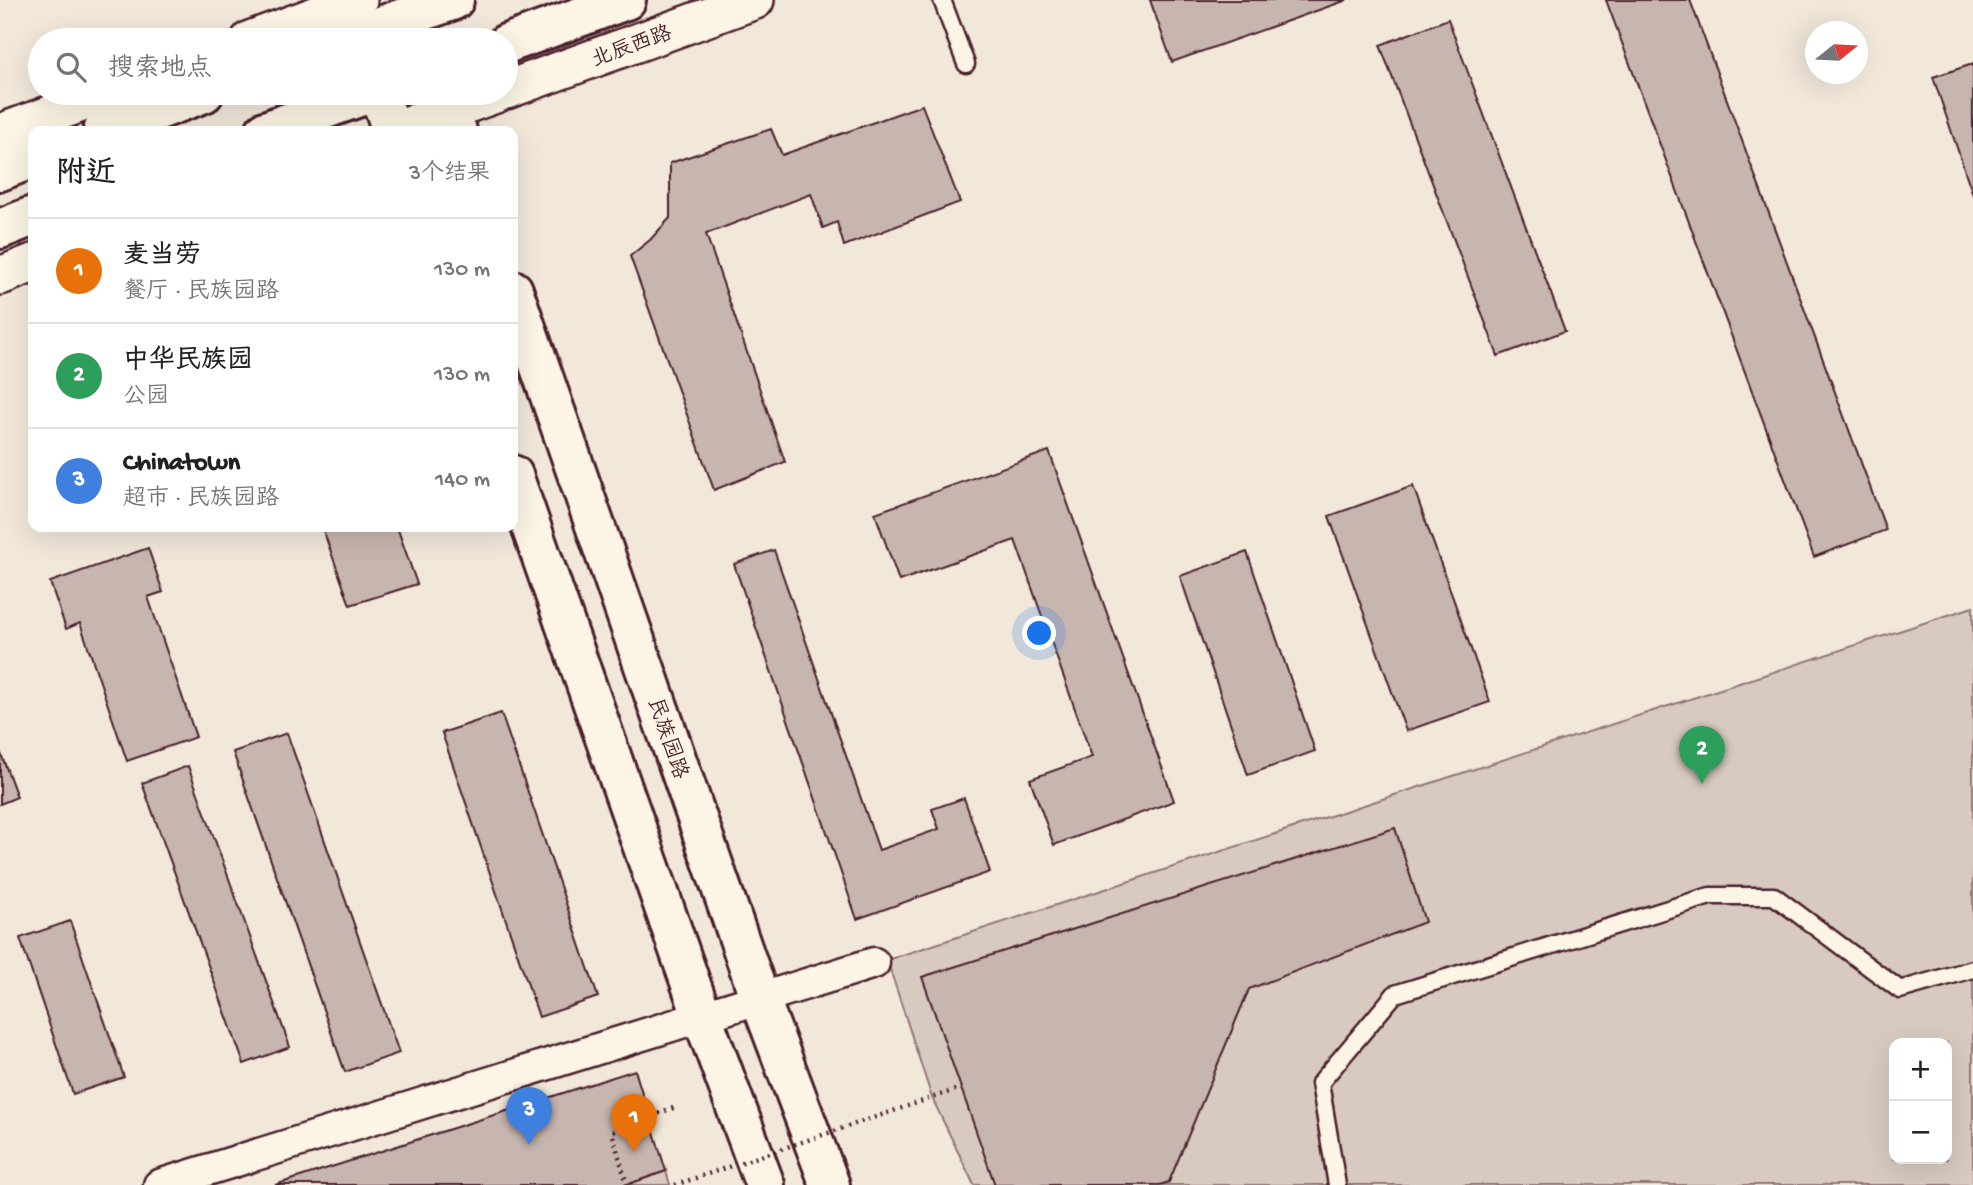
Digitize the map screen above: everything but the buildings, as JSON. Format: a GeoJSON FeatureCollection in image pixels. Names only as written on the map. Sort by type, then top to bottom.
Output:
{"type":"FeatureCollection","features":[{"type":"Feature","properties":{"kind":"main road"},"geometry":{"type":"LineString","coordinates":[[352,20],[418,18],[453,0]]}},
{"type":"Feature","properties":{"kind":"main road","name":"北辰西路"},"geometry":{"type":"LineString","coordinates":[[518,40],[626,0]]}},
{"type":"Feature","properties":{"kind":"main road"},"geometry":{"type":"LineString","coordinates":[[116,126],[172,105]]}},
{"type":"Feature","properties":{"kind":"main road"},"geometry":{"type":"LineString","coordinates":[[279,126],[337,105]]}},
{"type":"Feature","properties":{"kind":"main road"},"geometry":{"type":"LineString","coordinates":[[383,105],[390,126]]}},
{"type":"Feature","properties":{"kind":"main road"},"geometry":{"type":"LineString","coordinates":[[0,171],[28,160]]}},
{"type":"Feature","properties":{"kind":"main road"},"geometry":{"type":"LineString","coordinates":[[0,229],[28,218]]}},
{"type":"Feature","properties":{"kind":"main road","name":"民族园路"},"geometry":{"type":"LineString","coordinates":[[518,304],[760,999],[830,1185]]}},
{"type":"Feature","properties":{"kind":"main road"},"geometry":{"type":"LineString","coordinates":[[518,489],[702,1016],[765,1185]]}},
{"type":"Feature","properties":{"kind":"street","name":"北辰西路"},"geometry":{"type":"LineString","coordinates":[[518,86],[755,0]]}},
{"type":"Feature","properties":{"kind":"street"},"geometry":{"type":"LineString","coordinates":[[311,28],[352,20]]}},
{"type":"Feature","properties":{"kind":"street"},"geometry":{"type":"LineString","coordinates":[[0,134],[77,105]]}},
{"type":"Feature","properties":{"kind":"street"},"geometry":{"type":"LineString","coordinates":[[406,126],[450,111]]}},
{"type":"Feature","properties":{"kind":"street"},"geometry":{"type":"LineString","coordinates":[[0,276],[28,265]]}},
{"type":"Feature","properties":{"kind":"street"},"geometry":{"type":"LineString","coordinates":[[159,1185],[874,963]]}},
{"type":"Feature","properties":{"kind":"lane"},"geometry":{"type":"LineString","coordinates":[[942,0],[965,64]]}},
{"type":"Feature","properties":{"kind":"lane"},"geometry":{"type":"LineString","coordinates":[[1337,1185],[1320,1083],[1395,994],[1710,896],[1774,896],[1900,990],[1973,969]]}},
{"type":"Feature","properties":{"kind":"path"},"geometry":{"type":"LineString","coordinates":[[674,1185],[961,1088]]}},
{"type":"Feature","properties":{"kind":"path"},"geometry":{"type":"LineString","coordinates":[[627,1185],[612,1132],[678,1105]]}},
{"type":"Feature","properties":{"kind":"shaded area"},"geometry":{"type":"Polygon","coordinates":[[[1973,607],[1973,1185],[974,1185],[932,1098],[887,960],[1973,607]]]}},
{"type":"Feature","properties":{"kind":"shaded area"},"geometry":{"type":"Polygon","coordinates":[[[666,1171],[670,1185],[626,1185],[666,1171]]]}},
{"type":"Feature","properties":{"kind":"place","name":"中华民族园"},"geometry":{"type":"Point","coordinates":[1702,784]}},
{"type":"Feature","properties":{"kind":"place","name":"Chinatown"},"geometry":{"type":"Point","coordinates":[529,1145]}},
{"type":"Feature","properties":{"kind":"place","name":"麦当劳"},"geometry":{"type":"Point","coordinates":[634,1152]}}]}
